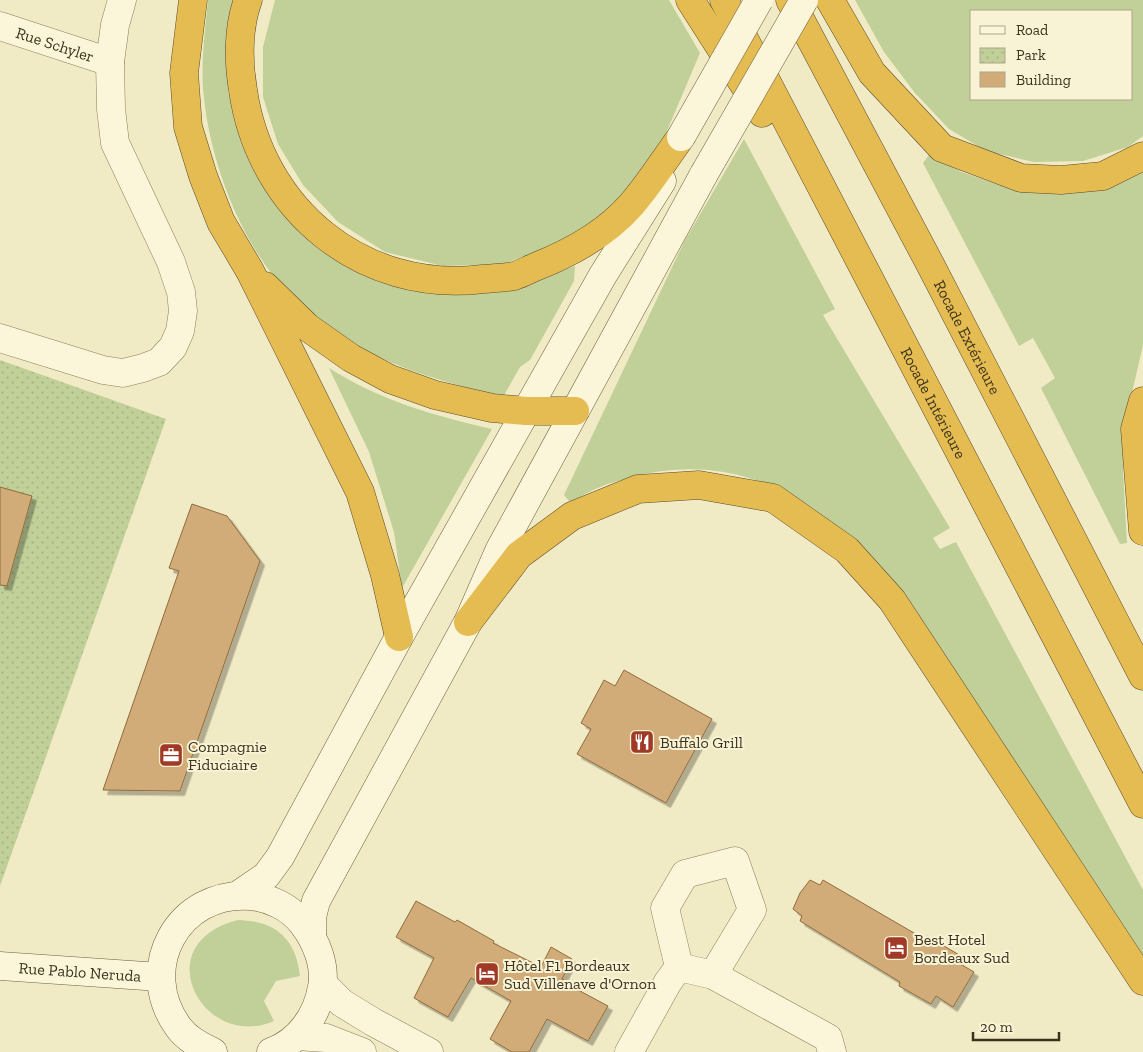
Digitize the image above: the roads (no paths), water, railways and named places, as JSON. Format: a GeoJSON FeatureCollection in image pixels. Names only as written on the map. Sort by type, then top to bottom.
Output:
{"type":"FeatureCollection","features":[{"type":"Feature","properties":{"kind":"highway"},"geometry":{"type":"LineString","coordinates":[[193,0],[184,73],[188,127],[203,176],[221,222],[250,271],[360,492],[385,575],[399,638]]}},
{"type":"Feature","properties":{"kind":"highway"},"geometry":{"type":"LineString","coordinates":[[248,0],[241,36],[240,73],[246,112],[257,147],[274,180],[289,200],[314,226],[349,252],[385,269],[425,279],[464,282],[513,276],[561,257],[603,231],[631,204],[681,136]]}},
{"type":"Feature","properties":{"kind":"highway"},"geometry":{"type":"LineString","coordinates":[[690,0],[876,293]]}},
{"type":"Feature","properties":{"kind":"highway","name":"Rocade Intérieure"},"geometry":{"type":"LineString","coordinates":[[724,0],[1143,804]]}},
{"type":"Feature","properties":{"kind":"highway","name":"Rocade Extérieure"},"geometry":{"type":"LineString","coordinates":[[790,0],[935,273],[1143,676]]}},
{"type":"Feature","properties":{"kind":"highway"},"geometry":{"type":"LineString","coordinates":[[830,0],[872,73],[942,148],[1021,178],[1053,179],[1103,176],[1143,156]]}},
{"type":"Feature","properties":{"kind":"highway"},"geometry":{"type":"LineString","coordinates":[[250,271],[307,327],[352,358],[390,379],[435,395],[492,408],[526,411],[575,411]]}},
{"type":"Feature","properties":{"kind":"highway"},"geometry":{"type":"LineString","coordinates":[[1143,401],[1135,429],[1143,531]]}},
{"type":"Feature","properties":{"kind":"highway"},"geometry":{"type":"LineString","coordinates":[[468,622],[519,555],[572,516],[629,492],[638,489],[699,485],[773,498],[847,550],[892,600],[1143,981]]}},
{"type":"Feature","properties":{"kind":"main road"},"geometry":{"type":"LineString","coordinates":[[0,338],[103,370],[123,373],[159,362],[173,347],[180,331],[183,311],[181,292],[172,262],[115,143],[110,109],[110,62],[114,26],[122,0]]}},
{"type":"Feature","properties":{"kind":"main road"},"geometry":{"type":"LineString","coordinates":[[238,895],[266,876],[280,857],[399,638],[526,411],[603,275],[660,185],[681,136],[759,0]]}},
{"type":"Feature","properties":{"kind":"main road"},"geometry":{"type":"LineString","coordinates":[[312,935],[312,917],[316,901],[468,622],[499,551],[704,174],[804,0]]}},
{"type":"Feature","properties":{"kind":"main road","name":"Rue Schyler"},"geometry":{"type":"LineString","coordinates":[[0,26],[110,62]]}},
{"type":"Feature","properties":{"kind":"main road"},"geometry":{"type":"LineString","coordinates":[[629,1052],[668,982],[679,967],[665,908],[685,874],[735,861],[752,910],[713,975]]}},
{"type":"Feature","properties":{"kind":"main road"},"geometry":{"type":"LineString","coordinates":[[212,1052],[183,1040],[165,1005],[160,977],[164,952],[174,930],[192,912],[214,900],[238,895],[260,897],[281,905],[298,918],[312,935],[321,959],[323,984],[319,1004],[310,1022],[297,1036],[280,1049],[271,1052]]}},
{"type":"Feature","properties":{"kind":"main road","name":"Rue Pablo Neruda"},"geometry":{"type":"LineString","coordinates":[[0,966],[160,977]]}},
{"type":"Feature","properties":{"kind":"main road"},"geometry":{"type":"LineString","coordinates":[[679,967],[713,975],[828,1038],[832,1052]]}},
{"type":"Feature","properties":{"kind":"main road"},"geometry":{"type":"LineString","coordinates":[[323,984],[342,1003],[429,1052]]}},
{"type":"Feature","properties":{"kind":"main road"},"geometry":{"type":"LineString","coordinates":[[297,1036],[326,1038],[362,1052]]}},
{"type":"Feature","properties":{"kind":"place","name":"Buffalo Grill"},"geometry":{"type":"Point","coordinates":[642,742]}},
{"type":"Feature","properties":{"kind":"place","name":"Compagnie Fiduciaire"},"geometry":{"type":"Point","coordinates":[171,755]}},
{"type":"Feature","properties":{"kind":"place","name":"Best Hotel Bordeaux Sud"},"geometry":{"type":"Point","coordinates":[896,948]}},
{"type":"Feature","properties":{"kind":"place","name":"Hôtel F1 Bordeaux Sud Villenave d'Ornon"},"geometry":{"type":"Point","coordinates":[487,974]}}]}
